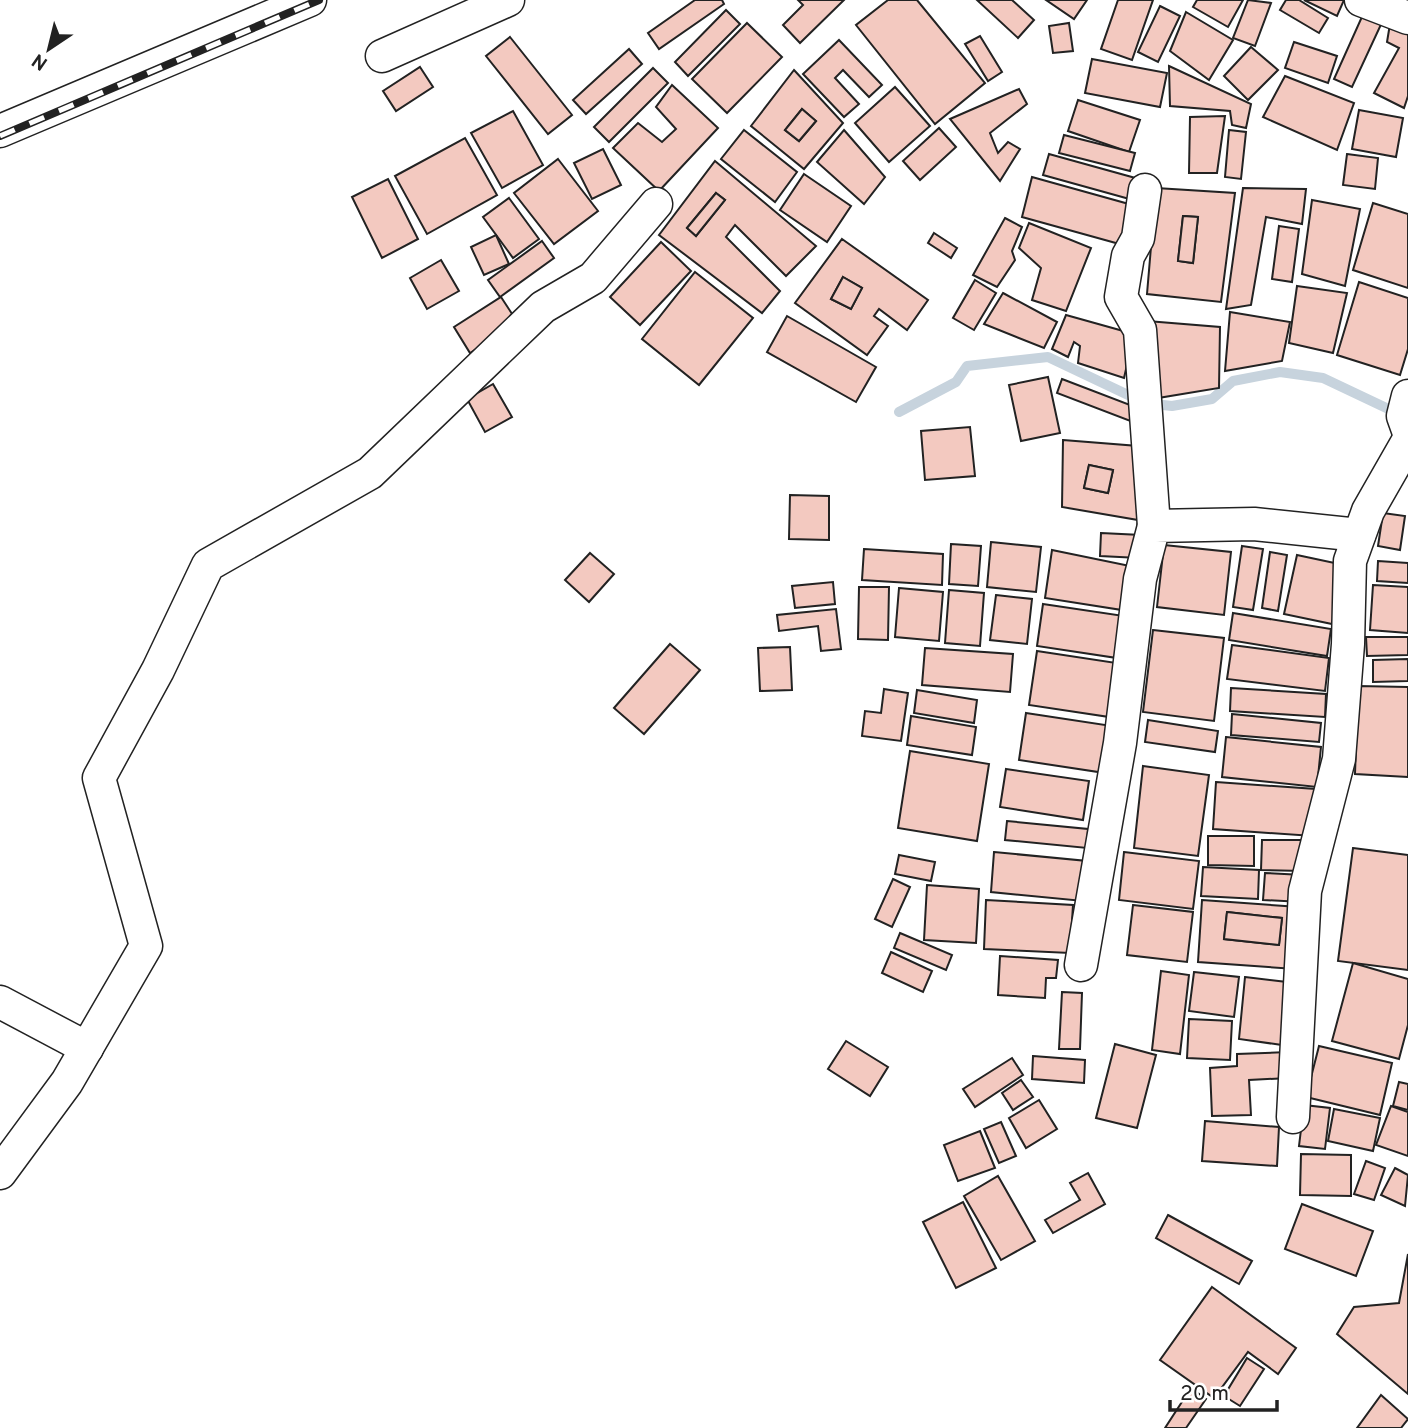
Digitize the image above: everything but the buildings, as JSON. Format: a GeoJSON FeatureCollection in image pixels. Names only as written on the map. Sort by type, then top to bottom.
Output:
{"type":"FeatureCollection","features":[{"type":"Feature","properties":{"kind":"street"},"geometry":{"type":"LineString","coordinates":[[0,131],[310,0]]}},
{"type":"Feature","properties":{"kind":"street"},"geometry":{"type":"LineString","coordinates":[[382,56],[508,0]]}},
{"type":"Feature","properties":{"kind":"street"},"geometry":{"type":"LineString","coordinates":[[1361,0],[1408,18]]}},
{"type":"Feature","properties":{"kind":"street"},"geometry":{"type":"LineString","coordinates":[[1081,965],[1121,743],[1140,579],[1154,526],[1140,330],[1121,297],[1128,256],[1138,238],[1146,190]]}},
{"type":"Feature","properties":{"kind":"street"},"geometry":{"type":"LineString","coordinates":[[0,1173],[67,1082],[146,946],[99,778],[158,670],[208,565],[370,472],[543,307],[593,278],[656,204]]}},
{"type":"Feature","properties":{"kind":"street"},"geometry":{"type":"LineString","coordinates":[[1408,396],[1403,416],[1408,430]]}},
{"type":"Feature","properties":{"kind":"street"},"geometry":{"type":"LineString","coordinates":[[1293,1117],[1305,891],[1339,759],[1349,644],[1350,561],[1368,511],[1408,441]]}},
{"type":"Feature","properties":{"kind":"street"},"geometry":{"type":"LineString","coordinates":[[1154,526],[1254,524],[1359,536]]}},
{"type":"Feature","properties":{"kind":"street"},"geometry":{"type":"LineString","coordinates":[[0,1002],[87,1048]]}},
{"type":"Feature","properties":{"kind":"waterway"},"geometry":{"type":"LineString","coordinates":[[899,412],[956,382],[967,366],[1048,357],[1145,403],[1172,406],[1212,399],[1233,381],[1280,372],[1323,378],[1399,414]]}},
{"type":"Feature","properties":{"kind":"railway"},"geometry":{"type":"LineString","coordinates":[[0,136],[319,0]]}}]}
